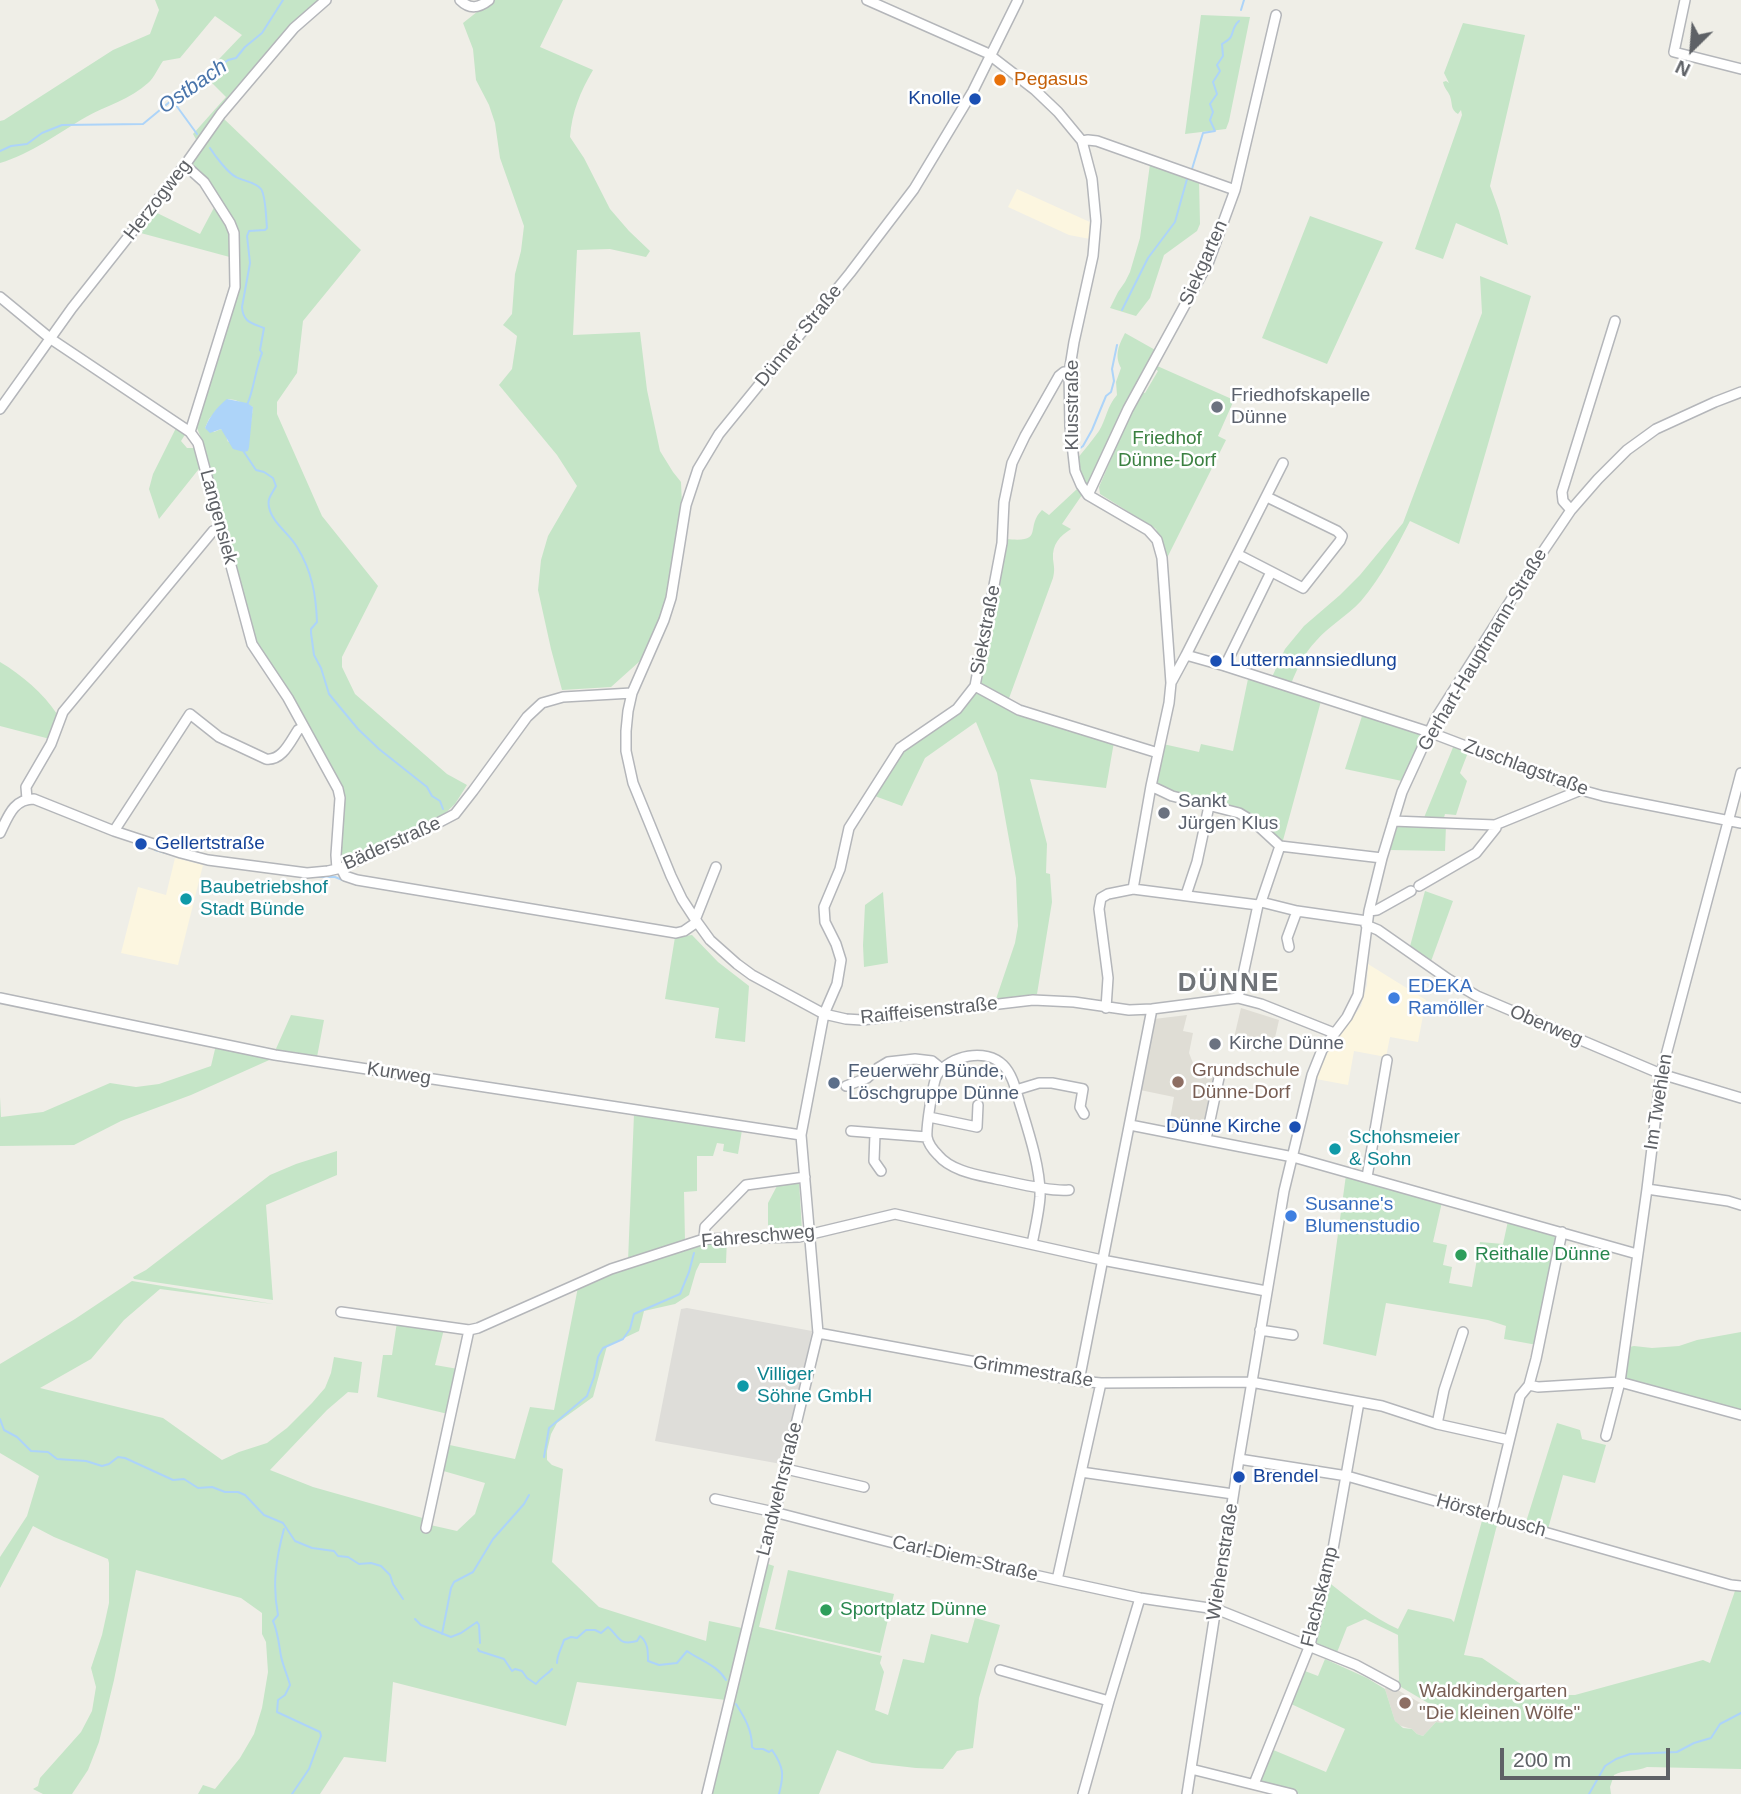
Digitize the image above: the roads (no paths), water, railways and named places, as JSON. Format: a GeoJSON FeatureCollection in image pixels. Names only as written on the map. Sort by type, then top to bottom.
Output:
{"type":"FeatureCollection","features":[{"type":"Feature","properties":{"kind":"street","name":"Herzogweg"},"geometry":{"type":"LineString","coordinates":[[0,409],[72,308],[185,166],[221,114],[294,28],[326,0]]}},
{"type":"Feature","properties":{"kind":"street"},"geometry":{"type":"LineString","coordinates":[[460,0],[474,7],[489,0]]}},
{"type":"Feature","properties":{"kind":"street","name":"Klusstraße"},"geometry":{"type":"LineString","coordinates":[[867,0],[992,57],[1035,90],[1082,141],[1092,179],[1096,236],[1069,373],[1075,471],[1088,495]]}},
{"type":"Feature","properties":{"kind":"street","name":"Dünner Straße"},"geometry":{"type":"LineString","coordinates":[[632,694],[671,598],[686,505],[698,469],[719,434],[850,273],[914,189],[992,57],[1018,0]]}},
{"type":"Feature","properties":{"kind":"street"},"geometry":{"type":"LineString","coordinates":[[1685,0],[1674,52],[1741,69]]}},
{"type":"Feature","properties":{"kind":"street","name":"Siekgarten"},"geometry":{"type":"LineString","coordinates":[[1088,495],[1128,410],[1209,261],[1235,190],[1276,15]]}},
{"type":"Feature","properties":{"kind":"street"},"geometry":{"type":"LineString","coordinates":[[1082,141],[1097,141],[1235,190]]}},
{"type":"Feature","properties":{"kind":"street"},"geometry":{"type":"LineString","coordinates":[[0,297],[51,339],[190,432],[235,287],[234,233],[204,182],[185,166]]}},
{"type":"Feature","properties":{"kind":"street"},"geometry":{"type":"LineString","coordinates":[[1571,510],[1563,501],[1562,492],[1615,321]]}},
{"type":"Feature","properties":{"kind":"street","name":"Siekstraße"},"geometry":{"type":"LineString","coordinates":[[824,1014],[837,984],[841,960],[825,922],[824,907],[840,869],[849,828],[900,748],[957,709],[975,686],[1002,543],[1004,502],[1012,463],[1059,376],[1064,372],[1069,373]]}},
{"type":"Feature","properties":{"kind":"street","name":"Gerhart-Hauptmann-Straße"},"geometry":{"type":"LineString","coordinates":[[1334,1033],[1347,1017],[1358,995],[1367,919],[1382,858],[1411,771],[1429,732],[1497,622],[1558,526],[1598,478],[1627,450],[1656,429],[1741,392]]}},
{"type":"Feature","properties":{"kind":"street","name":"Langensiek"},"geometry":{"type":"LineString","coordinates":[[190,432],[198,443],[252,644],[288,698],[338,789],[340,798],[336,855],[339,868]]}},
{"type":"Feature","properties":{"kind":"street"},"geometry":{"type":"LineString","coordinates":[[1171,683],[1283,463]]}},
{"type":"Feature","properties":{"kind":"street"},"geometry":{"type":"LineString","coordinates":[[1088,495],[1148,530],[1157,540],[1161,558],[1171,683],[1133,889]]}},
{"type":"Feature","properties":{"kind":"street"},"geometry":{"type":"LineString","coordinates":[[1237,554],[1303,588],[1342,536],[1337,531],[1267,497]]}},
{"type":"Feature","properties":{"kind":"street"},"geometry":{"type":"LineString","coordinates":[[0,833],[12,809],[17,803],[27,799],[26,787],[51,744],[63,712],[213,531],[220,528]]}},
{"type":"Feature","properties":{"kind":"street"},"geometry":{"type":"LineString","coordinates":[[1225,666],[1271,572]]}},
{"type":"Feature","properties":{"kind":"street","name":"Zuschlagstraße"},"geometry":{"type":"LineString","coordinates":[[1186,655],[1429,732],[1581,790],[1741,822]]}},
{"type":"Feature","properties":{"kind":"street"},"geometry":{"type":"LineString","coordinates":[[975,686],[1020,710],[1158,753]]}},
{"type":"Feature","properties":{"kind":"street","name":"Bäderstraße"},"geometry":{"type":"LineString","coordinates":[[27,799],[42,801],[114,831],[208,860],[317,873],[339,868],[455,814],[527,717],[542,703],[563,697],[632,694]]}},
{"type":"Feature","properties":{"kind":"street","name":"Raiffeisenstraße"},"geometry":{"type":"LineString","coordinates":[[632,694],[626,731],[628,766],[682,899],[710,940],[737,964],[824,1014],[862,1020],[1033,1000],[1074,1002],[1129,1010],[1238,998],[1261,1004],[1334,1033]]}},
{"type":"Feature","properties":{"kind":"street"},"geometry":{"type":"LineString","coordinates":[[114,831],[190,714],[219,737],[273,760],[303,727]]}},
{"type":"Feature","properties":{"kind":"street","name":"Im Twehlen"},"geometry":{"type":"LineString","coordinates":[[1606,1436],[1620,1382],[1661,1074],[1741,773]]}},
{"type":"Feature","properties":{"kind":"street"},"geometry":{"type":"LineString","coordinates":[[1151,786],[1172,796],[1239,813],[1254,822],[1280,846],[1382,858]]}},
{"type":"Feature","properties":{"kind":"street"},"geometry":{"type":"LineString","coordinates":[[1394,821],[1495,825],[1581,790]]}},
{"type":"Feature","properties":{"kind":"street"},"geometry":{"type":"LineString","coordinates":[[1186,895],[1197,862],[1209,806]]}},
{"type":"Feature","properties":{"kind":"street"},"geometry":{"type":"LineString","coordinates":[[1106,1008],[1108,978],[1099,909],[1101,898],[1108,894],[1133,889],[1259,903],[1297,911],[1367,919],[1377,910],[1476,853],[1496,828],[1495,825]]}},
{"type":"Feature","properties":{"kind":"street"},"geometry":{"type":"LineString","coordinates":[[1238,998],[1259,903],[1280,846]]}},
{"type":"Feature","properties":{"kind":"street"},"geometry":{"type":"LineString","coordinates":[[339,868],[345,876],[357,880],[676,933],[684,931],[696,921],[716,867]]}},
{"type":"Feature","properties":{"kind":"street"},"geometry":{"type":"LineString","coordinates":[[1289,947],[1287,938],[1297,911]]}},
{"type":"Feature","properties":{"kind":"street","name":"Oberweg"},"geometry":{"type":"LineString","coordinates":[[1367,919],[1438,973],[1477,996],[1661,1074],[1741,1098]]}},
{"type":"Feature","properties":{"kind":"street","name":"Kurweg"},"geometry":{"type":"LineString","coordinates":[[0,998],[283,1056],[800,1135]]}},
{"type":"Feature","properties":{"kind":"street"},"geometry":{"type":"LineString","coordinates":[[1079,1381],[1152,1009]]}},
{"type":"Feature","properties":{"kind":"street","name":"Landwehrstraße"},"geometry":{"type":"LineString","coordinates":[[707,1794],[818,1333],[800,1135],[824,1014]]}},
{"type":"Feature","properties":{"kind":"street","name":"Raiffeisenstraße"},"geometry":{"type":"LineString","coordinates":[[1306,1022],[1327,1043]]}},
{"type":"Feature","properties":{"kind":"street","name":"Wiehenstraße"},"geometry":{"type":"LineString","coordinates":[[1187,1794],[1259,1330],[1282,1201],[1312,1075],[1334,1033]]}},
{"type":"Feature","properties":{"kind":"street"},"geometry":{"type":"LineString","coordinates":[[1032,1244],[1040,1187],[1011,1075],[997,1060],[984,1056],[972,1055],[959,1059],[942,1069],[934,1083],[927,1138],[940,1157],[978,1175],[1040,1187],[1060,1191],[1069,1190]]}},
{"type":"Feature","properties":{"kind":"street"},"geometry":{"type":"LineString","coordinates":[[846,1086],[867,1078],[888,1062],[915,1059],[932,1061],[942,1069]]}},
{"type":"Feature","properties":{"kind":"street"},"geometry":{"type":"LineString","coordinates":[[1367,1177],[1387,1060]]}},
{"type":"Feature","properties":{"kind":"street"},"geometry":{"type":"LineString","coordinates":[[1206,1139],[1220,1073]]}},
{"type":"Feature","properties":{"kind":"street"},"geometry":{"type":"LineString","coordinates":[[1016,1090],[1039,1083],[1083,1089],[1080,1107],[1084,1114]]}},
{"type":"Feature","properties":{"kind":"street"},"geometry":{"type":"LineString","coordinates":[[929,1117],[977,1127],[978,1105]]}},
{"type":"Feature","properties":{"kind":"street"},"geometry":{"type":"LineString","coordinates":[[1129,1125],[1293,1157],[1637,1254]]}},
{"type":"Feature","properties":{"kind":"street"},"geometry":{"type":"LineString","coordinates":[[850,1132],[927,1138]]}},
{"type":"Feature","properties":{"kind":"street"},"geometry":{"type":"LineString","coordinates":[[875,1134],[874,1161],[881,1171]]}},
{"type":"Feature","properties":{"kind":"street"},"geometry":{"type":"LineString","coordinates":[[704,1239],[705,1227],[746,1185],[805,1177]]}},
{"type":"Feature","properties":{"kind":"street"},"geometry":{"type":"LineString","coordinates":[[1647,1189],[1741,1205]]}},
{"type":"Feature","properties":{"kind":"street","name":"Fahreschweg"},"geometry":{"type":"LineString","coordinates":[[341,1312],[469,1330],[611,1269],[704,1239],[799,1237],[895,1214],[1102,1260],[1266,1291]]}},
{"type":"Feature","properties":{"kind":"street"},"geometry":{"type":"LineString","coordinates":[[1491,1516],[1520,1396],[1529,1385],[1536,1359],[1562,1232]]}},
{"type":"Feature","properties":{"kind":"street"},"geometry":{"type":"LineString","coordinates":[[426,1528],[469,1330]]}},
{"type":"Feature","properties":{"kind":"street"},"geometry":{"type":"LineString","coordinates":[[1259,1330],[1293,1335]]}},
{"type":"Feature","properties":{"kind":"street"},"geometry":{"type":"LineString","coordinates":[[1437,1424],[1444,1390],[1463,1332]]}},
{"type":"Feature","properties":{"kind":"street","name":"Grimmestraße"},"geometry":{"type":"LineString","coordinates":[[818,1333],[1101,1384],[1251,1382]]}},
{"type":"Feature","properties":{"kind":"street"},"geometry":{"type":"LineString","coordinates":[[1251,1382],[1382,1406],[1437,1424],[1508,1440]]}},
{"type":"Feature","properties":{"kind":"street"},"geometry":{"type":"LineString","coordinates":[[1529,1385],[1538,1387],[1620,1382],[1741,1415]]}},
{"type":"Feature","properties":{"kind":"street"},"geometry":{"type":"LineString","coordinates":[[1057,1580],[1101,1384]]}},
{"type":"Feature","properties":{"kind":"street","name":"Flachskamp"},"geometry":{"type":"LineString","coordinates":[[1254,1784],[1310,1645],[1333,1549],[1359,1402]]}},
{"type":"Feature","properties":{"kind":"street","name":"Hörsterbusch"},"geometry":{"type":"LineString","coordinates":[[1239,1458],[1347,1476],[1741,1586]]}},
{"type":"Feature","properties":{"kind":"street"},"geometry":{"type":"LineString","coordinates":[[786,1469],[864,1488]]}},
{"type":"Feature","properties":{"kind":"street"},"geometry":{"type":"LineString","coordinates":[[1081,1472],[1233,1494]]}},
{"type":"Feature","properties":{"kind":"street","name":"Carl-Diem-Straße"},"geometry":{"type":"LineString","coordinates":[[715,1499],[1057,1580],[1140,1598],[1216,1609],[1310,1645],[1395,1686]]}},
{"type":"Feature","properties":{"kind":"street"},"geometry":{"type":"LineString","coordinates":[[1083,1794],[1140,1598]]}},
{"type":"Feature","properties":{"kind":"street"},"geometry":{"type":"LineString","coordinates":[[1000,1670],[1109,1701]]}},
{"type":"Feature","properties":{"kind":"street"},"geometry":{"type":"LineString","coordinates":[[1191,1769],[1292,1794]]}},
{"type":"Feature","properties":{"kind":"water"},"geometry":{"type":"Polygon","coordinates":[[[227,399],[253,407],[248,451],[233,449],[221,429],[210,433],[205,428],[214,412],[227,399]]]}},
{"type":"Feature","properties":{"kind":"waterway","name":"Ostbach"},"geometry":{"type":"LineString","coordinates":[[0,151],[27,144],[42,133],[62,125],[143,124],[201,76],[236,58],[262,33],[283,0]]}},
{"type":"Feature","properties":{"kind":"waterway"},"geometry":{"type":"LineString","coordinates":[[1241,10],[1244,0]]}},
{"type":"Feature","properties":{"kind":"waterway"},"geometry":{"type":"LineString","coordinates":[[1192,169],[1203,133],[1215,131],[1210,120],[1213,112],[1210,104],[1217,94],[1213,82],[1220,71],[1217,65],[1223,56],[1222,44],[1231,37],[1239,21]]}},
{"type":"Feature","properties":{"kind":"waterway"},"geometry":{"type":"LineString","coordinates":[[173,101],[197,134]]}},
{"type":"Feature","properties":{"kind":"waterway"},"geometry":{"type":"LineString","coordinates":[[210,148],[233,175],[259,187],[265,202],[267,228],[249,231],[247,236],[250,263],[242,307],[248,321],[264,328],[260,350],[262,353],[247,405]]}},
{"type":"Feature","properties":{"kind":"waterway"},"geometry":{"type":"LineString","coordinates":[[1122,310],[1148,258],[1175,222],[1187,179]]}},
{"type":"Feature","properties":{"kind":"waterway"},"geometry":{"type":"LineString","coordinates":[[1079,449],[1092,430],[1106,396],[1111,392],[1117,345]]}},
{"type":"Feature","properties":{"kind":"waterway"},"geometry":{"type":"LineString","coordinates":[[244,452],[256,470],[273,478],[276,486],[269,501],[271,513],[297,547],[310,574],[317,622],[311,629],[314,655],[329,694],[379,749],[427,787],[432,796],[440,801],[443,809]]}},
{"type":"Feature","properties":{"kind":"waterway"},"geometry":{"type":"LineString","coordinates":[[116,836],[149,847]]}},
{"type":"Feature","properties":{"kind":"waterway"},"geometry":{"type":"LineString","coordinates":[[155,850],[173,855]]}},
{"type":"Feature","properties":{"kind":"waterway"},"geometry":{"type":"LineString","coordinates":[[312,877],[335,877],[345,881]]}},
{"type":"Feature","properties":{"kind":"waterway"},"geometry":{"type":"LineString","coordinates":[[544,1457],[549,1428],[587,1396],[603,1348],[623,1339],[630,1329],[634,1314],[680,1294],[694,1253]]}},
{"type":"Feature","properties":{"kind":"waterway","name":"Ostbach"},"geometry":{"type":"LineString","coordinates":[[0,1419],[4,1430],[17,1437],[31,1451],[48,1452],[57,1459],[86,1461],[102,1466],[118,1457],[125,1458],[173,1480],[184,1479],[198,1488],[212,1487],[245,1495],[264,1515],[283,1523],[295,1541],[312,1548],[334,1551],[338,1556],[348,1557],[359,1564],[381,1566],[390,1575],[403,1599]]}},
{"type":"Feature","properties":{"kind":"waterway"},"geometry":{"type":"LineString","coordinates":[[442,1634],[454,1582],[473,1572],[493,1539],[529,1495]]}},
{"type":"Feature","properties":{"kind":"waterway"},"geometry":{"type":"LineString","coordinates":[[284,1529],[276,1572],[278,1615],[273,1621],[290,1685],[285,1695],[278,1700],[277,1712],[320,1732],[321,1736],[309,1769],[292,1794]]}},
{"type":"Feature","properties":{"kind":"waterway","name":"Ostbach"},"geometry":{"type":"LineString","coordinates":[[415,1619],[421,1625],[451,1637],[477,1622],[480,1643]]}},
{"type":"Feature","properties":{"kind":"waterway","name":"Ostbach"},"geometry":{"type":"LineString","coordinates":[[557,1663],[564,1640],[577,1638],[586,1630],[601,1633],[608,1627],[620,1640],[626,1642],[637,1641],[640,1636],[643,1638],[648,1650],[648,1661],[659,1665],[677,1663],[687,1651],[713,1667],[726,1680]]}},
{"type":"Feature","properties":{"kind":"waterway","name":"Ostbach"},"geometry":{"type":"LineString","coordinates":[[478,1649],[504,1659],[512,1671],[522,1671],[536,1684],[552,1669]]}},
{"type":"Feature","properties":{"kind":"waterway","name":"Ostbach"},"geometry":{"type":"LineString","coordinates":[[736,1704],[747,1724],[752,1747],[769,1752],[772,1750],[779,1761],[782,1776],[779,1794]]}},
{"type":"Feature","properties":{"kind":"waterway"},"geometry":{"type":"LineString","coordinates":[[1589,1794],[1605,1766],[1616,1759],[1630,1754],[1677,1752],[1711,1738],[1720,1724],[1741,1713]]}},
{"type":"Feature","properties":{"kind":"place","name":"Pegasus"},"geometry":{"type":"Point","coordinates":[1000,80]}},
{"type":"Feature","properties":{"kind":"place","name":"Knolle"},"geometry":{"type":"Point","coordinates":[975,99]}},
{"type":"Feature","properties":{"kind":"place","name":"Friedhofskapelle Dünne"},"geometry":{"type":"Point","coordinates":[1217,407]}},
{"type":"Feature","properties":{"kind":"place","name":"Luttermannsiedlung"},"geometry":{"type":"Point","coordinates":[1216,661]}},
{"type":"Feature","properties":{"kind":"place","name":"Sankt Jürgen Klus"},"geometry":{"type":"Point","coordinates":[1164,813]}},
{"type":"Feature","properties":{"kind":"place","name":"Gellertstraße"},"geometry":{"type":"Point","coordinates":[141,844]}},
{"type":"Feature","properties":{"kind":"place","name":"Baubetriebshof Stadt Bünde"},"geometry":{"type":"Point","coordinates":[186,899]}},
{"type":"Feature","properties":{"kind":"place","name":"EDEKA Ramöller"},"geometry":{"type":"Point","coordinates":[1394,998]}},
{"type":"Feature","properties":{"kind":"place","name":"Kirche Dünne"},"geometry":{"type":"Point","coordinates":[1215,1044]}},
{"type":"Feature","properties":{"kind":"place","name":"Grundschule Dünne-Dorf"},"geometry":{"type":"Point","coordinates":[1178,1082]}},
{"type":"Feature","properties":{"kind":"place","name":"Feuerwehr Bünde, Löschgruppe Dünne"},"geometry":{"type":"Point","coordinates":[834,1083]}},
{"type":"Feature","properties":{"kind":"place","name":"Dünne Kirche"},"geometry":{"type":"Point","coordinates":[1295,1127]}},
{"type":"Feature","properties":{"kind":"place","name":"Schohsmeier & Sohn"},"geometry":{"type":"Point","coordinates":[1335,1149]}},
{"type":"Feature","properties":{"kind":"place","name":"Susanne's Blumenstudio"},"geometry":{"type":"Point","coordinates":[1291,1216]}},
{"type":"Feature","properties":{"kind":"place","name":"Reithalle Dünne"},"geometry":{"type":"Point","coordinates":[1461,1255]}},
{"type":"Feature","properties":{"kind":"place","name":"Villiger Söhne GmbH"},"geometry":{"type":"Point","coordinates":[743,1386]}},
{"type":"Feature","properties":{"kind":"place","name":"Brendel"},"geometry":{"type":"Point","coordinates":[1239,1477]}},
{"type":"Feature","properties":{"kind":"place","name":"Sportplatz Dünne"},"geometry":{"type":"Point","coordinates":[826,1610]}},
{"type":"Feature","properties":{"kind":"place","name":"Waldkindergarten \"Die kleinen Wölfe\""},"geometry":{"type":"Point","coordinates":[1405,1703]}},
{"type":"Feature","properties":{"kind":"district","name":"DÜNNE"},"geometry":{"type":"Point","coordinates":[1229,984]}},
{"type":"Feature","properties":{"kind":"park label","name":"Friedhof Dünne-Dorf"},"geometry":{"type":"Point","coordinates":[1167,450]}}]}
